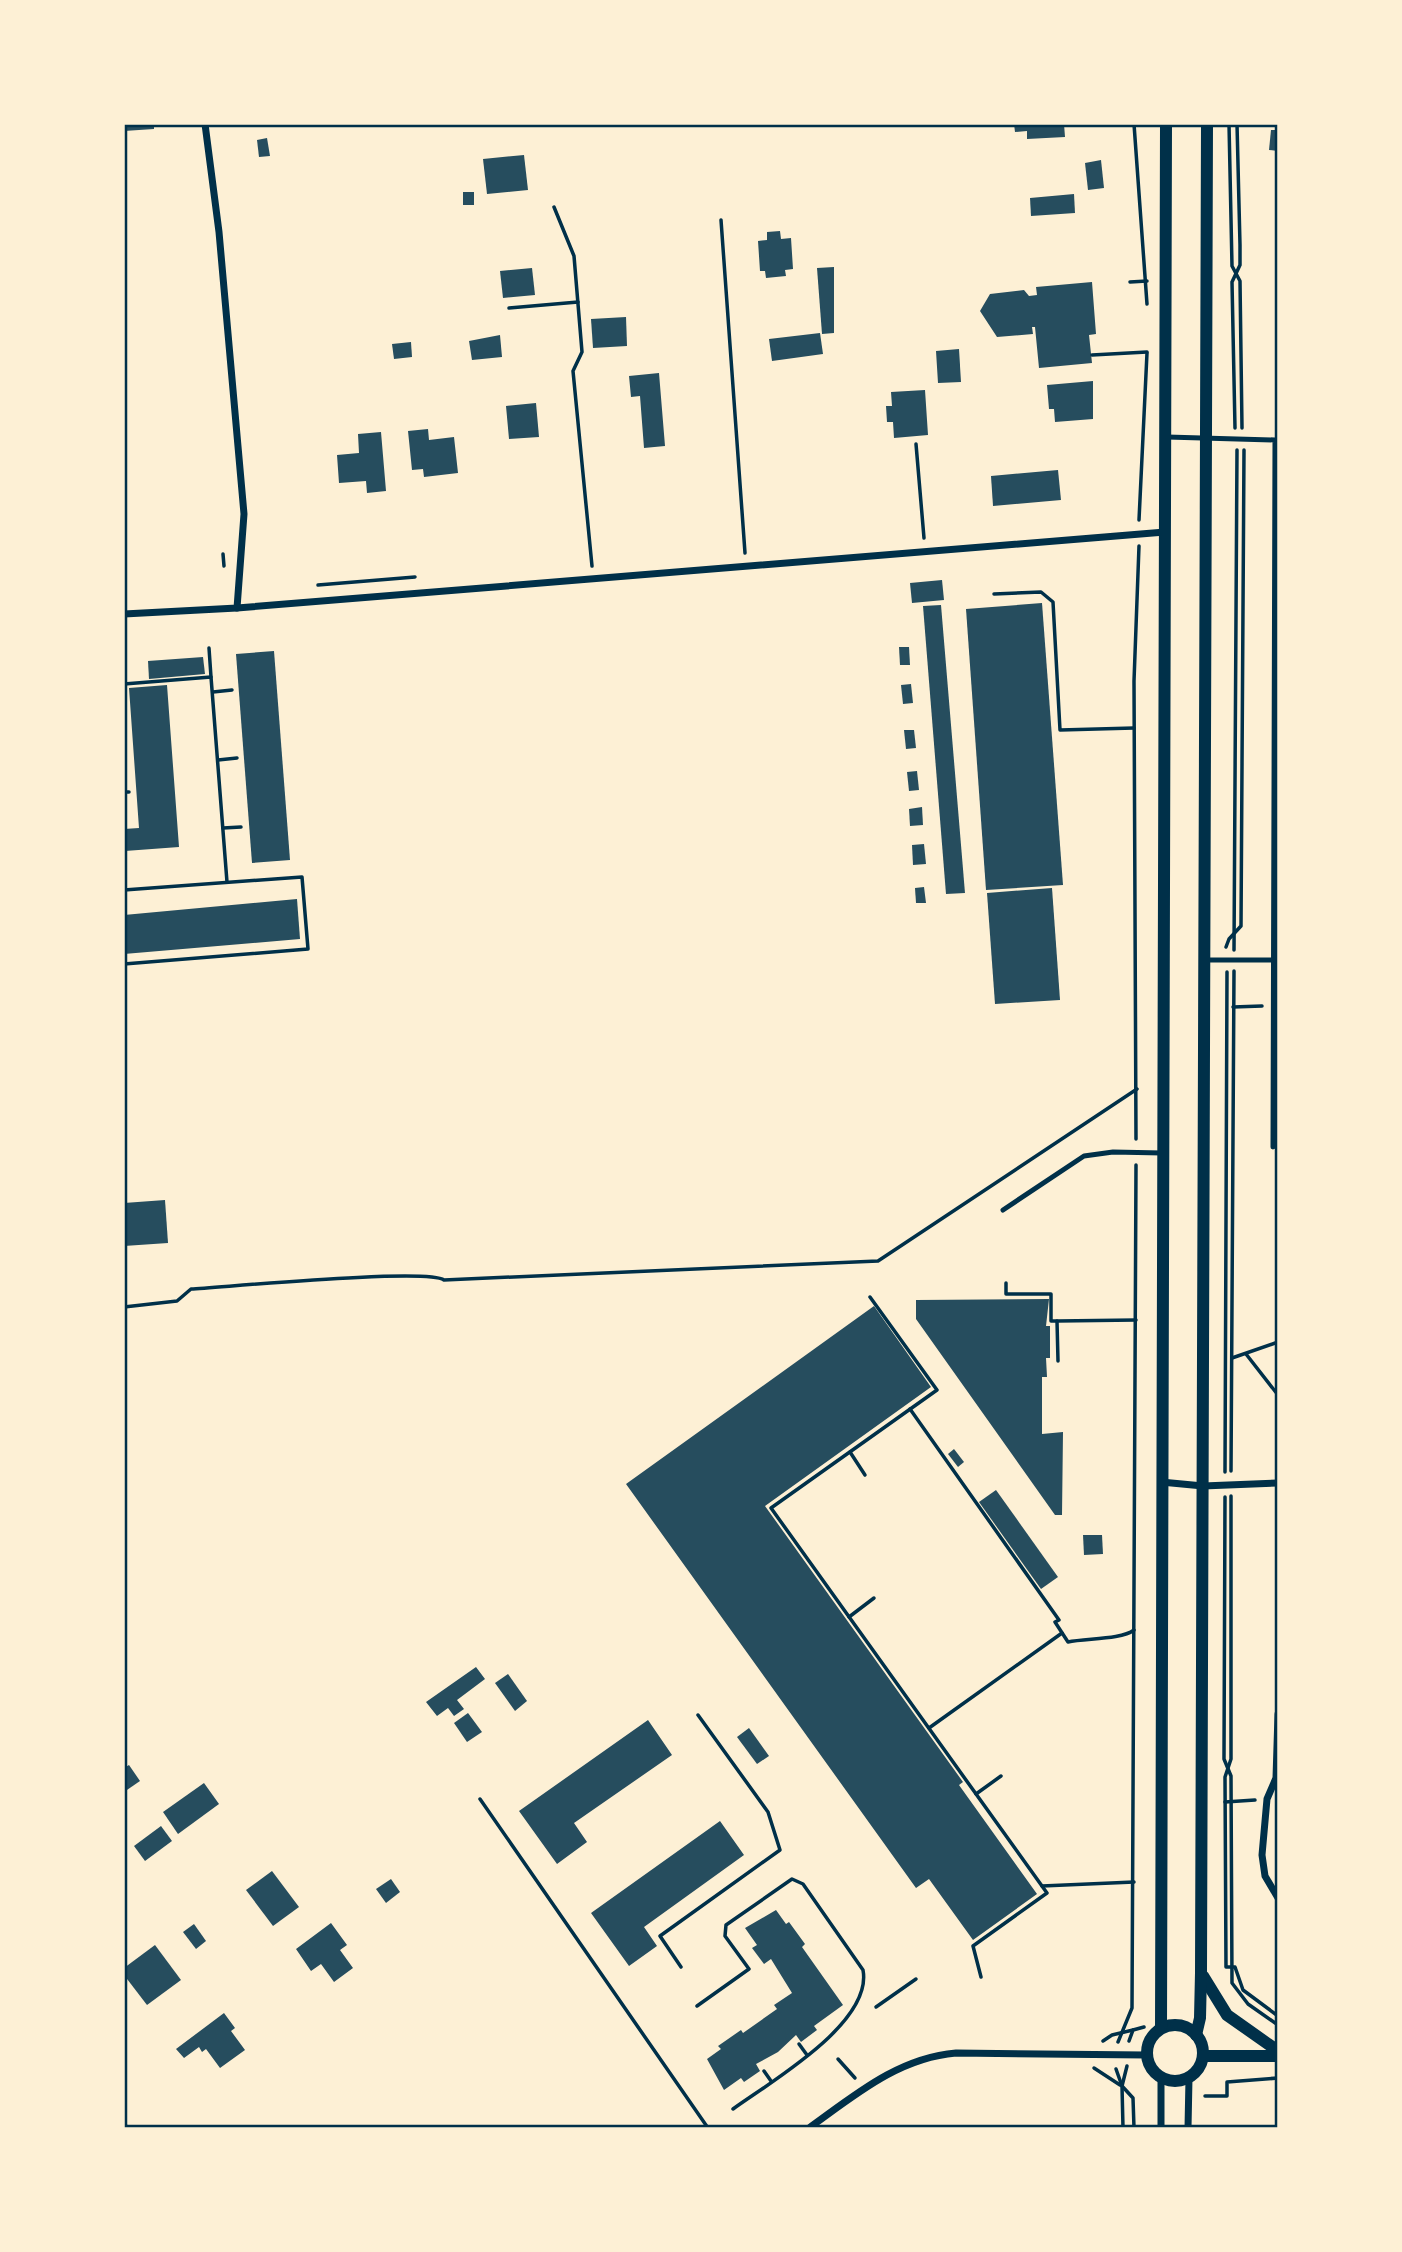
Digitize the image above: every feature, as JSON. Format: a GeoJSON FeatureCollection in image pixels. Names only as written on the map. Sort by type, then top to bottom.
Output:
{"type":"FeatureCollection","features":[{"type":"Feature","properties":{"kind":"street"},"geometry":{"type":"LineString","coordinates":[[205,124],[222,258],[244,514],[237,608]]}},
{"type":"Feature","properties":{"kind":"street"},"geometry":{"type":"LineString","coordinates":[[1166,124],[1160,2026],[1149,2040],[1146,2055],[1152,2071],[1161,2079],[1170,2082],[1189,2078],[1199,2069],[1203,2056],[1196,2035],[1200,2018],[1201,1973],[1207,124]]}},
{"type":"Feature","properties":{"kind":"street"},"geometry":{"type":"LineString","coordinates":[[124,614],[237,608],[1165,531]]}},
{"type":"Feature","properties":{"kind":"street"},"geometry":{"type":"LineString","coordinates":[[1161,1482],[1203,1486],[1278,1483]]}},
{"type":"Feature","properties":{"kind":"street"},"geometry":{"type":"LineString","coordinates":[[1278,1714],[1277,1778],[1267,1799],[1262,1855],[1265,1876],[1278,1898]]}},
{"type":"Feature","properties":{"kind":"street"},"geometry":{"type":"LineString","coordinates":[[1201,1973],[1220,2007],[1234,2022],[1278,2053]]}},
{"type":"Feature","properties":{"kind":"street"},"geometry":{"type":"LineString","coordinates":[[1160,2026],[1183,2026],[1196,2035]]}},
{"type":"Feature","properties":{"kind":"street"},"geometry":{"type":"LineString","coordinates":[[809,2128],[880,2078],[929,2056],[956,2053],[1146,2055]]}},
{"type":"Feature","properties":{"kind":"street"},"geometry":{"type":"LineString","coordinates":[[1203,2056],[1278,2053]]}},
{"type":"Feature","properties":{"kind":"street"},"geometry":{"type":"LineString","coordinates":[[1188,2128],[1189,2078]]}},
{"type":"Feature","properties":{"kind":"street"},"geometry":{"type":"LineString","coordinates":[[1161,2079],[1161,2128]]}},
{"type":"Feature","properties":{"kind":"lane"},"geometry":{"type":"LineString","coordinates":[[1166,437],[1275,440],[1273,1147]]}},
{"type":"Feature","properties":{"kind":"lane"},"geometry":{"type":"LineString","coordinates":[[1204,960],[1272,960]]}},
{"type":"Feature","properties":{"kind":"lane"},"geometry":{"type":"LineString","coordinates":[[1003,1210],[1084,1156],[1162,1153]]}},
{"type":"Feature","properties":{"kind":"path"},"geometry":{"type":"LineString","coordinates":[[1134,124],[1148,314]]}},
{"type":"Feature","properties":{"kind":"path"},"geometry":{"type":"LineString","coordinates":[[1228,1484],[1233,1315],[1233,1007],[1227,942],[1241,926],[1242,439],[1240,281],[1232,266],[1229,124]]}},
{"type":"Feature","properties":{"kind":"path"},"geometry":{"type":"LineString","coordinates":[[1237,124],[1237,140]]}},
{"type":"Feature","properties":{"kind":"path"},"geometry":{"type":"LineString","coordinates":[[554,206],[574,256],[582,352],[573,371],[593,578]]}},
{"type":"Feature","properties":{"kind":"path"},"geometry":{"type":"LineString","coordinates":[[721,220],[746,565]]}},
{"type":"Feature","properties":{"kind":"path"},"geometry":{"type":"LineString","coordinates":[[509,309],[578,302]]}},
{"type":"Feature","properties":{"kind":"path"},"geometry":{"type":"LineString","coordinates":[[1116,2055],[1118,2038],[1130,2018],[1132,2008],[1137,1089],[1134,728],[1148,338]]}},
{"type":"Feature","properties":{"kind":"path"},"geometry":{"type":"LineString","coordinates":[[1091,355],[1147,352]]}},
{"type":"Feature","properties":{"kind":"path"},"geometry":{"type":"LineString","coordinates":[[916,444],[925,551]]}},
{"type":"Feature","properties":{"kind":"path"},"geometry":{"type":"LineString","coordinates":[[994,594],[1041,592],[1053,602],[1060,730],[1134,728]]}},
{"type":"Feature","properties":{"kind":"path"},"geometry":{"type":"LineString","coordinates":[[209,648],[228,882]]}},
{"type":"Feature","properties":{"kind":"path"},"geometry":{"type":"LineString","coordinates":[[124,684],[211,677]]}},
{"type":"Feature","properties":{"kind":"path"},"geometry":{"type":"LineString","coordinates":[[212,692],[232,690]]}},
{"type":"Feature","properties":{"kind":"path"},"geometry":{"type":"LineString","coordinates":[[1236,727],[1234,933],[1226,1016],[1231,1759],[1227,1769],[1225,1802],[1226,1967],[1232,1967],[1238,1972],[1243,1990],[1278,2016]]}},
{"type":"Feature","properties":{"kind":"path"},"geometry":{"type":"LineString","coordinates":[[218,760],[237,758]]}},
{"type":"Feature","properties":{"kind":"path"},"geometry":{"type":"LineString","coordinates":[[223,828],[241,827]]}},
{"type":"Feature","properties":{"kind":"path"},"geometry":{"type":"LineString","coordinates":[[124,890],[302,877],[308,949],[124,964]]}},
{"type":"Feature","properties":{"kind":"path"},"geometry":{"type":"LineString","coordinates":[[1233,1007],[1273,1006]]}},
{"type":"Feature","properties":{"kind":"path"},"geometry":{"type":"LineString","coordinates":[[1203,1016],[1233,1016]]}},
{"type":"Feature","properties":{"kind":"path"},"geometry":{"type":"LineString","coordinates":[[124,1307],[177,1301],[191,1289],[398,1276],[437,1275],[444,1280],[878,1261],[1137,1089]]}},
{"type":"Feature","properties":{"kind":"path"},"geometry":{"type":"LineString","coordinates":[[1006,1283],[1006,1294],[1051,1294],[1051,1321],[1162,1315]]}},
{"type":"Feature","properties":{"kind":"path"},"geometry":{"type":"LineString","coordinates":[[870,1297],[937,1390],[771,1508],[1047,1893],[973,1945],[981,1978]]}},
{"type":"Feature","properties":{"kind":"path"},"geometry":{"type":"LineString","coordinates":[[1204,1315],[1233,1315]]}},
{"type":"Feature","properties":{"kind":"path"},"geometry":{"type":"LineString","coordinates":[[1057,1321],[1058,1361]]}},
{"type":"Feature","properties":{"kind":"path"},"geometry":{"type":"LineString","coordinates":[[1232,1358],[1278,1342]]}},
{"type":"Feature","properties":{"kind":"path"},"geometry":{"type":"LineString","coordinates":[[1246,1353],[1278,1395]]}},
{"type":"Feature","properties":{"kind":"path"},"geometry":{"type":"LineString","coordinates":[[910,1409],[1059,1620],[1055,1622],[1068,1642],[1086,1637],[1123,1636],[1134,1630]]}},
{"type":"Feature","properties":{"kind":"path"},"geometry":{"type":"LineString","coordinates":[[850,1452],[865,1475]]}},
{"type":"Feature","properties":{"kind":"path"},"geometry":{"type":"LineString","coordinates":[[849,1617],[874,1598]]}},
{"type":"Feature","properties":{"kind":"path"},"geometry":{"type":"LineString","coordinates":[[929,1728],[1062,1633]]}},
{"type":"Feature","properties":{"kind":"path"},"geometry":{"type":"LineString","coordinates":[[681,1966],[660,1936],[780,1850],[768,1812],[698,1715]]}},
{"type":"Feature","properties":{"kind":"path"},"geometry":{"type":"LineString","coordinates":[[1227,1769],[1231,1776],[1232,1983],[1248,2004],[1278,2025]]}},
{"type":"Feature","properties":{"kind":"path"},"geometry":{"type":"LineString","coordinates":[[976,1794],[1001,1776]]}},
{"type":"Feature","properties":{"kind":"path"},"geometry":{"type":"LineString","coordinates":[[480,1799],[708,2128]]}},
{"type":"Feature","properties":{"kind":"path"},"geometry":{"type":"LineString","coordinates":[[1225,1802],[1267,1799]]}},
{"type":"Feature","properties":{"kind":"path"},"geometry":{"type":"LineString","coordinates":[[696,2006],[748,1969],[725,1936],[726,1925],[786,1880],[798,1880],[858,1960],[865,1977],[862,1990],[838,2032],[733,2109]]}},
{"type":"Feature","properties":{"kind":"path"},"geometry":{"type":"LineString","coordinates":[[1042,1886],[1134,1882]]}},
{"type":"Feature","properties":{"kind":"path"},"geometry":{"type":"LineString","coordinates":[[876,2007],[916,1979]]}},
{"type":"Feature","properties":{"kind":"path"},"geometry":{"type":"LineString","coordinates":[[1234,2022],[1248,2004]]}},
{"type":"Feature","properties":{"kind":"path"},"geometry":{"type":"LineString","coordinates":[[1123,2128],[1122,2086],[1129,2036],[1133,2030],[1160,2026]]}},
{"type":"Feature","properties":{"kind":"path"},"geometry":{"type":"LineString","coordinates":[[799,2044],[807,2055]]}},
{"type":"Feature","properties":{"kind":"path"},"geometry":{"type":"LineString","coordinates":[[1081,2068],[1116,2068],[1122,2086],[1133,2098],[1134,2128]]}},
{"type":"Feature","properties":{"kind":"path"},"geometry":{"type":"LineString","coordinates":[[764,2071],[771,2081]]}},
{"type":"Feature","properties":{"kind":"path"},"geometry":{"type":"LineString","coordinates":[[1205,2096],[1227,2096],[1227,2082],[1278,2078]]}},
{"type":"Feature","properties":{"kind":"building"},"geometry":{"type":"Polygon","coordinates":[[[124,124],[154,124],[154,129],[124,131],[124,124]]]}},
{"type":"Feature","properties":{"kind":"building"},"geometry":{"type":"Polygon","coordinates":[[[1014,124],[1064,124],[1065,137],[1027,139],[1027,131],[1015,132],[1014,124]]]}},
{"type":"Feature","properties":{"kind":"building"},"geometry":{"type":"Polygon","coordinates":[[[1271,130],[1278,130],[1278,151],[1269,150],[1271,130]]]}},
{"type":"Feature","properties":{"kind":"building"},"geometry":{"type":"Polygon","coordinates":[[[267,138],[270,156],[259,157],[257,140],[267,138]]]}},
{"type":"Feature","properties":{"kind":"building"},"geometry":{"type":"Polygon","coordinates":[[[524,155],[528,190],[487,194],[483,159],[524,155]]]}},
{"type":"Feature","properties":{"kind":"building"},"geometry":{"type":"Polygon","coordinates":[[[1101,160],[1104,188],[1088,190],[1085,163],[1101,160]]]}},
{"type":"Feature","properties":{"kind":"building"},"geometry":{"type":"Polygon","coordinates":[[[463,192],[474,192],[474,205],[463,205],[463,192]]]}},
{"type":"Feature","properties":{"kind":"building"},"geometry":{"type":"Polygon","coordinates":[[[1074,194],[1075,213],[1031,216],[1030,198],[1074,194]]]}},
{"type":"Feature","properties":{"kind":"building"},"geometry":{"type":"Polygon","coordinates":[[[780,231],[781,239],[791,238],[793,269],[785,270],[786,276],[766,278],[765,271],[760,271],[758,241],[767,240],[767,232],[780,231]]]}},
{"type":"Feature","properties":{"kind":"building"},"geometry":{"type":"Polygon","coordinates":[[[834,267],[834,333],[822,334],[817,268],[834,267]]]}},
{"type":"Feature","properties":{"kind":"building"},"geometry":{"type":"Polygon","coordinates":[[[532,268],[535,295],[503,298],[500,271],[532,268]]]}},
{"type":"Feature","properties":{"kind":"building"},"geometry":{"type":"Polygon","coordinates":[[[1092,282],[1096,334],[1089,335],[1092,363],[1039,368],[1035,327],[1032,327],[1033,334],[997,337],[980,311],[990,294],[1024,290],[1029,296],[1037,295],[1036,287],[1092,282]]]}},
{"type":"Feature","properties":{"kind":"building"},"geometry":{"type":"Polygon","coordinates":[[[626,317],[627,346],[593,348],[591,319],[626,317]]]}},
{"type":"Feature","properties":{"kind":"building"},"geometry":{"type":"Polygon","coordinates":[[[820,333],[823,354],[772,361],[769,339],[820,333]]]}},
{"type":"Feature","properties":{"kind":"building"},"geometry":{"type":"Polygon","coordinates":[[[500,335],[502,357],[472,360],[469,341],[500,335]]]}},
{"type":"Feature","properties":{"kind":"building"},"geometry":{"type":"Polygon","coordinates":[[[411,342],[412,357],[394,359],[392,344],[411,342]]]}},
{"type":"Feature","properties":{"kind":"building"},"geometry":{"type":"Polygon","coordinates":[[[959,349],[961,382],[938,383],[936,351],[959,349]]]}},
{"type":"Feature","properties":{"kind":"building"},"geometry":{"type":"Polygon","coordinates":[[[659,373],[665,446],[644,448],[640,396],[631,397],[629,376],[659,373]]]}},
{"type":"Feature","properties":{"kind":"building"},"geometry":{"type":"Polygon","coordinates":[[[1093,381],[1093,419],[1055,422],[1054,409],[1049,409],[1047,385],[1093,381]]]}},
{"type":"Feature","properties":{"kind":"building"},"geometry":{"type":"Polygon","coordinates":[[[925,390],[928,435],[894,438],[893,422],[887,422],[886,406],[892,406],[891,392],[925,390]]]}},
{"type":"Feature","properties":{"kind":"building"},"geometry":{"type":"Polygon","coordinates":[[[536,403],[539,437],[509,439],[506,406],[536,403]]]}},
{"type":"Feature","properties":{"kind":"building"},"geometry":{"type":"Polygon","coordinates":[[[428,429],[429,440],[454,437],[458,473],[424,477],[423,469],[412,470],[408,431],[428,429]]]}},
{"type":"Feature","properties":{"kind":"building"},"geometry":{"type":"Polygon","coordinates":[[[381,432],[386,491],[367,493],[366,481],[339,483],[337,455],[359,453],[358,434],[381,432]]]}},
{"type":"Feature","properties":{"kind":"building"},"geometry":{"type":"Polygon","coordinates":[[[1058,470],[1061,500],[993,506],[991,476],[1058,470]]]}},
{"type":"Feature","properties":{"kind":"building"},"geometry":{"type":"Polygon","coordinates":[[[942,580],[944,600],[912,603],[910,583],[942,580]]]}},
{"type":"Feature","properties":{"kind":"building"},"geometry":{"type":"Polygon","coordinates":[[[1042,603],[1063,885],[986,890],[966,609],[1042,603]]]}},
{"type":"Feature","properties":{"kind":"building"},"geometry":{"type":"Polygon","coordinates":[[[941,605],[965,893],[946,894],[923,606],[941,605]]]}},
{"type":"Feature","properties":{"kind":"building"},"geometry":{"type":"Polygon","coordinates":[[[899,647],[909,647],[910,665],[900,665],[899,647]]]}},
{"type":"Feature","properties":{"kind":"building"},"geometry":{"type":"Polygon","coordinates":[[[274,651],[290,860],[252,863],[236,654],[274,651]]]}},
{"type":"Feature","properties":{"kind":"building"},"geometry":{"type":"Polygon","coordinates":[[[203,657],[205,674],[149,679],[148,661],[203,657]]]}},
{"type":"Feature","properties":{"kind":"building"},"geometry":{"type":"Polygon","coordinates":[[[911,684],[913,703],[903,704],[901,685],[911,684]]]}},
{"type":"Feature","properties":{"kind":"building"},"geometry":{"type":"Polygon","coordinates":[[[167,685],[179,847],[125,851],[124,829],[139,828],[129,688],[167,685]]]}},
{"type":"Feature","properties":{"kind":"building"},"geometry":{"type":"Polygon","coordinates":[[[904,730],[914,730],[916,748],[906,749],[904,730]]]}},
{"type":"Feature","properties":{"kind":"building"},"geometry":{"type":"Polygon","coordinates":[[[917,771],[919,790],[909,791],[907,772],[917,771]]]}},
{"type":"Feature","properties":{"kind":"building"},"geometry":{"type":"Polygon","coordinates":[[[922,807],[923,825],[910,826],[909,809],[922,807]]]}},
{"type":"Feature","properties":{"kind":"building"},"geometry":{"type":"Polygon","coordinates":[[[924,844],[926,864],[913,865],[912,845],[924,844]]]}},
{"type":"Feature","properties":{"kind":"building"},"geometry":{"type":"Polygon","coordinates":[[[924,887],[926,903],[916,903],[915,888],[924,887]]]}},
{"type":"Feature","properties":{"kind":"building"},"geometry":{"type":"Polygon","coordinates":[[[1052,888],[1060,1000],[995,1004],[987,893],[1052,888]]]}},
{"type":"Feature","properties":{"kind":"building"},"geometry":{"type":"Polygon","coordinates":[[[297,899],[300,939],[124,954],[124,915],[297,899]]]}},
{"type":"Feature","properties":{"kind":"building"},"geometry":{"type":"Polygon","coordinates":[[[165,1200],[168,1243],[124,1246],[124,1203],[165,1200]]]}},
{"type":"Feature","properties":{"kind":"building"},"geometry":{"type":"Polygon","coordinates":[[[1049,1299],[1046,1326],[1050,1326],[1050,1358],[1046,1358],[1047,1377],[1042,1377],[1042,1434],[1063,1432],[1062,1515],[1055,1515],[916,1319],[916,1300],[1049,1299]]]}},
{"type":"Feature","properties":{"kind":"building"},"geometry":{"type":"Polygon","coordinates":[[[874,1306],[931,1387],[765,1506],[963,1782],[959,1785],[1037,1894],[973,1940],[929,1879],[916,1888],[626,1484],[874,1306]]]}},
{"type":"Feature","properties":{"kind":"building"},"geometry":{"type":"Polygon","coordinates":[[[954,1449],[964,1462],[958,1467],[948,1454],[954,1449]]]}},
{"type":"Feature","properties":{"kind":"building"},"geometry":{"type":"Polygon","coordinates":[[[996,1490],[1058,1577],[1041,1589],[979,1502],[996,1490]]]}},
{"type":"Feature","properties":{"kind":"building"},"geometry":{"type":"Polygon","coordinates":[[[1083,1535],[1102,1535],[1103,1554],[1084,1555],[1083,1535]]]}},
{"type":"Feature","properties":{"kind":"building"},"geometry":{"type":"Polygon","coordinates":[[[476,1667],[485,1679],[457,1700],[464,1709],[454,1716],[448,1708],[437,1716],[426,1702],[476,1667]]]}},
{"type":"Feature","properties":{"kind":"building"},"geometry":{"type":"Polygon","coordinates":[[[508,1674],[527,1701],[515,1711],[495,1683],[508,1674]]]}},
{"type":"Feature","properties":{"kind":"building"},"geometry":{"type":"Polygon","coordinates":[[[468,1713],[482,1732],[467,1742],[454,1723],[468,1713]]]}},
{"type":"Feature","properties":{"kind":"building"},"geometry":{"type":"Polygon","coordinates":[[[648,1720],[672,1755],[574,1823],[587,1842],[557,1864],[519,1811],[648,1720]]]}},
{"type":"Feature","properties":{"kind":"building"},"geometry":{"type":"Polygon","coordinates":[[[749,1728],[769,1756],[757,1764],[737,1737],[749,1728]]]}},
{"type":"Feature","properties":{"kind":"building"},"geometry":{"type":"Polygon","coordinates":[[[129,1765],[140,1781],[124,1792],[124,1768],[129,1765]]]}},
{"type":"Feature","properties":{"kind":"building"},"geometry":{"type":"Polygon","coordinates":[[[204,1783],[219,1804],[178,1834],[163,1812],[204,1783]]]}},
{"type":"Feature","properties":{"kind":"building"},"geometry":{"type":"Polygon","coordinates":[[[720,1821],[744,1855],[644,1927],[657,1946],[629,1966],[591,1913],[720,1821]]]}},
{"type":"Feature","properties":{"kind":"building"},"geometry":{"type":"Polygon","coordinates":[[[161,1826],[172,1841],[145,1861],[134,1846],[161,1826]]]}},
{"type":"Feature","properties":{"kind":"building"},"geometry":{"type":"Polygon","coordinates":[[[272,1871],[299,1907],[273,1926],[246,1890],[272,1871]]]}},
{"type":"Feature","properties":{"kind":"building"},"geometry":{"type":"Polygon","coordinates":[[[391,1879],[400,1892],[386,1903],[376,1889],[391,1879]]]}},
{"type":"Feature","properties":{"kind":"building"},"geometry":{"type":"Polygon","coordinates":[[[776,1910],[786,1924],[789,1922],[805,1944],[802,1947],[843,2005],[814,2026],[817,2030],[801,2042],[796,2035],[778,2052],[756,2064],[760,2071],[744,2082],[741,2078],[724,2090],[707,2059],[721,2049],[718,2046],[741,2030],[743,2033],[777,2009],[774,2005],[792,1993],[771,1959],[764,1964],[752,1948],[757,1945],[745,1928],[776,1910]]]}},
{"type":"Feature","properties":{"kind":"building"},"geometry":{"type":"Polygon","coordinates":[[[331,1923],[347,1945],[340,1950],[353,1968],[334,1982],[321,1964],[311,1971],[296,1949],[331,1923]]]}},
{"type":"Feature","properties":{"kind":"building"},"geometry":{"type":"Polygon","coordinates":[[[194,1924],[206,1941],[196,1949],[183,1932],[194,1924]]]}},
{"type":"Feature","properties":{"kind":"building"},"geometry":{"type":"Polygon","coordinates":[[[155,1945],[181,1980],[147,2005],[124,1975],[124,1968],[155,1945]]]}},
{"type":"Feature","properties":{"kind":"building"},"geometry":{"type":"Polygon","coordinates":[[[224,2013],[235,2028],[231,2031],[245,2050],[220,2068],[206,2049],[202,2052],[199,2047],[184,2058],[176,2049],[224,2013]]]}}]}
